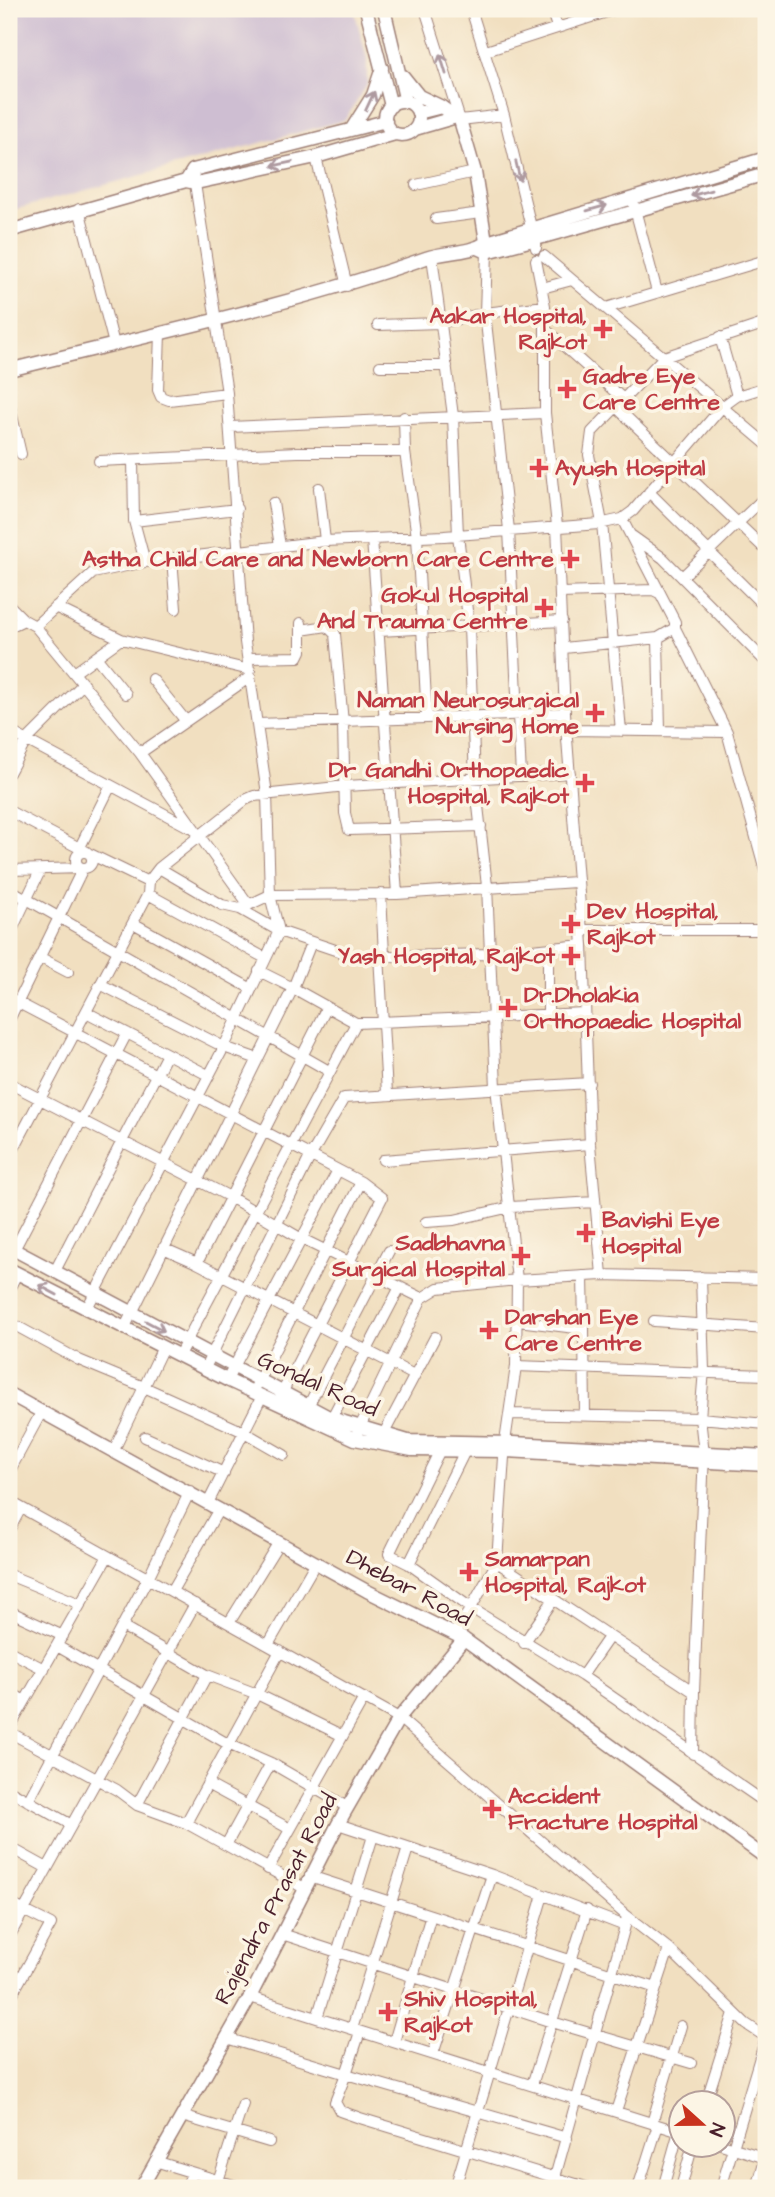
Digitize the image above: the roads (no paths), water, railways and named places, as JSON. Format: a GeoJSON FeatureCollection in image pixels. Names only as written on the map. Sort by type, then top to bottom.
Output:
{"type":"FeatureCollection","features":[{"type":"Feature","properties":{"kind":"street"},"geometry":{"type":"LineString","coordinates":[[366,9],[391,106],[386,121]]}},
{"type":"Feature","properties":{"kind":"street"},"geometry":{"type":"LineString","coordinates":[[384,9],[406,102],[418,113]]}},
{"type":"Feature","properties":{"kind":"street"},"geometry":{"type":"LineString","coordinates":[[425,9],[475,172],[481,213],[485,313],[509,530],[521,776]]}},
{"type":"Feature","properties":{"kind":"street"},"geometry":{"type":"LineString","coordinates":[[471,9],[504,115],[536,246],[545,306],[545,413],[557,526],[565,713],[576,882],[583,945],[590,1144],[602,1275]]}},
{"type":"Feature","properties":{"kind":"street"},"geometry":{"type":"LineString","coordinates":[[551,9],[557,27]]}},
{"type":"Feature","properties":{"kind":"street"},"geometry":{"type":"LineString","coordinates":[[486,51],[557,27],[586,13],[616,9]]}},
{"type":"Feature","properties":{"kind":"street"},"geometry":{"type":"LineString","coordinates":[[351,130],[373,95],[382,68]]}},
{"type":"Feature","properties":{"kind":"street"},"geometry":{"type":"LineString","coordinates":[[398,70],[419,96],[442,107],[457,119]]}},
{"type":"Feature","properties":{"kind":"street"},"geometry":{"type":"LineString","coordinates":[[391,106],[406,102]]}},
{"type":"Feature","properties":{"kind":"street"},"geometry":{"type":"LineString","coordinates":[[418,113],[442,107]]}},
{"type":"Feature","properties":{"kind":"street"},"geometry":{"type":"LineString","coordinates":[[415,129],[418,113]]}},
{"type":"Feature","properties":{"kind":"street"},"geometry":{"type":"LineString","coordinates":[[191,178],[316,158],[457,119],[504,115]]}},
{"type":"Feature","properties":{"kind":"street"},"geometry":{"type":"LineString","coordinates":[[9,231],[386,121]]}},
{"type":"Feature","properties":{"kind":"street"},"geometry":{"type":"LineString","coordinates":[[386,121],[395,134]]}},
{"type":"Feature","properties":{"kind":"street"},"geometry":{"type":"LineString","coordinates":[[316,158],[347,286]]}},
{"type":"Feature","properties":{"kind":"street"},"geometry":{"type":"LineString","coordinates":[[536,246],[632,198],[766,158]]}},
{"type":"Feature","properties":{"kind":"street"},"geometry":{"type":"LineString","coordinates":[[416,185],[475,172]]}},
{"type":"Feature","properties":{"kind":"street"},"geometry":{"type":"LineString","coordinates":[[9,370],[347,286],[432,256],[484,247],[536,246],[635,211],[766,174]]}},
{"type":"Feature","properties":{"kind":"street"},"geometry":{"type":"LineString","coordinates":[[86,1310],[224,1046],[235,1018],[279,931],[270,895],[258,724],[250,658],[245,642],[227,393],[191,178]]}},
{"type":"Feature","properties":{"kind":"street"},"geometry":{"type":"LineString","coordinates":[[632,198],[657,292]]}},
{"type":"Feature","properties":{"kind":"street"},"geometry":{"type":"LineString","coordinates":[[79,209],[114,344]]}},
{"type":"Feature","properties":{"kind":"street"},"geometry":{"type":"LineString","coordinates":[[436,219],[481,213]]}},
{"type":"Feature","properties":{"kind":"street"},"geometry":{"type":"LineString","coordinates":[[536,246],[572,280],[766,444]]}},
{"type":"Feature","properties":{"kind":"street"},"geometry":{"type":"LineString","coordinates":[[432,256],[453,416],[458,534],[469,627],[475,779],[487,886],[496,1087],[511,1207],[518,1321],[497,1562],[471,1608],[459,1636]]}},
{"type":"Feature","properties":{"kind":"street"},"geometry":{"type":"LineString","coordinates":[[606,308],[766,260]]}},
{"type":"Feature","properties":{"kind":"street"},"geometry":{"type":"LineString","coordinates":[[542,288],[572,280]]}},
{"type":"Feature","properties":{"kind":"street"},"geometry":{"type":"LineString","coordinates":[[378,325],[440,323],[485,313],[545,306]]}},
{"type":"Feature","properties":{"kind":"street"},"geometry":{"type":"LineString","coordinates":[[621,731],[602,523],[589,455],[590,440],[596,427],[664,357],[766,323]]}},
{"type":"Feature","properties":{"kind":"street"},"geometry":{"type":"LineString","coordinates":[[546,330],[619,402],[675,464],[766,550]]}},
{"type":"Feature","properties":{"kind":"street"},"geometry":{"type":"LineString","coordinates":[[160,333],[158,390],[162,397],[169,400],[227,393]]}},
{"type":"Feature","properties":{"kind":"street"},"geometry":{"type":"LineString","coordinates":[[720,337],[737,396]]}},
{"type":"Feature","properties":{"kind":"street"},"geometry":{"type":"LineString","coordinates":[[380,366],[447,366]]}},
{"type":"Feature","properties":{"kind":"street"},"geometry":{"type":"LineString","coordinates":[[36,626],[93,573],[145,562],[325,541],[458,534],[602,523],[622,519],[675,464],[722,407],[737,396],[766,387]]}},
{"type":"Feature","properties":{"kind":"street"},"geometry":{"type":"LineString","coordinates":[[9,404],[21,454]]}},
{"type":"Feature","properties":{"kind":"street"},"geometry":{"type":"LineString","coordinates":[[230,426],[545,413]]}},
{"type":"Feature","properties":{"kind":"street"},"geometry":{"type":"LineString","coordinates":[[404,417],[405,452],[417,537],[427,718]]}},
{"type":"Feature","properties":{"kind":"street"},"geometry":{"type":"LineString","coordinates":[[99,461],[233,454],[405,452]]}},
{"type":"Feature","properties":{"kind":"street"},"geometry":{"type":"LineString","coordinates":[[133,460],[134,521],[145,562]]}},
{"type":"Feature","properties":{"kind":"street"},"geometry":{"type":"LineString","coordinates":[[319,488],[325,541]]}},
{"type":"Feature","properties":{"kind":"street"},"geometry":{"type":"LineString","coordinates":[[649,492],[766,608]]}},
{"type":"Feature","properties":{"kind":"street"},"geometry":{"type":"LineString","coordinates":[[682,577],[765,498]]}},
{"type":"Feature","properties":{"kind":"street"},"geometry":{"type":"LineString","coordinates":[[273,503],[280,546]]}},
{"type":"Feature","properties":{"kind":"street"},"geometry":{"type":"LineString","coordinates":[[134,521],[237,509]]}},
{"type":"Feature","properties":{"kind":"street"},"geometry":{"type":"LineString","coordinates":[[622,519],[727,732],[766,874]]}},
{"type":"Feature","properties":{"kind":"street"},"geometry":{"type":"LineString","coordinates":[[631,536],[646,544],[682,577],[766,662]]}},
{"type":"Feature","properties":{"kind":"street"},"geometry":{"type":"LineString","coordinates":[[372,539],[387,785],[397,894]]}},
{"type":"Feature","properties":{"kind":"street"},"geometry":{"type":"LineString","coordinates":[[172,558],[176,609]]}},
{"type":"Feature","properties":{"kind":"street"},"geometry":{"type":"LineString","coordinates":[[561,593],[653,590],[659,593]]}},
{"type":"Feature","properties":{"kind":"street"},"geometry":{"type":"LineString","coordinates":[[9,605],[24,620],[36,626],[141,753],[244,907],[279,931],[356,957],[490,954],[583,945]]}},
{"type":"Feature","properties":{"kind":"street"},"geometry":{"type":"LineString","coordinates":[[55,607],[121,639],[250,673]]}},
{"type":"Feature","properties":{"kind":"street"},"geometry":{"type":"LineString","coordinates":[[9,627],[24,620]]}},
{"type":"Feature","properties":{"kind":"street"},"geometry":{"type":"LineString","coordinates":[[379,631],[562,621]]}},
{"type":"Feature","properties":{"kind":"street"},"geometry":{"type":"LineString","coordinates":[[250,658],[298,657],[301,651],[301,626],[327,626],[335,634],[343,723],[345,813],[349,830],[481,826]]}},
{"type":"Feature","properties":{"kind":"street"},"geometry":{"type":"LineString","coordinates":[[564,648],[658,638],[675,628]]}},
{"type":"Feature","properties":{"kind":"street"},"geometry":{"type":"LineString","coordinates":[[658,638],[660,731]]}},
{"type":"Feature","properties":{"kind":"street"},"geometry":{"type":"LineString","coordinates":[[74,673],[121,639]]}},
{"type":"Feature","properties":{"kind":"street"},"geometry":{"type":"LineString","coordinates":[[96,657],[126,694]]}},
{"type":"Feature","properties":{"kind":"street"},"geometry":{"type":"LineString","coordinates":[[141,753],[250,673]]}},
{"type":"Feature","properties":{"kind":"street"},"geometry":{"type":"LineString","coordinates":[[152,679],[186,720]]}},
{"type":"Feature","properties":{"kind":"street"},"geometry":{"type":"LineString","coordinates":[[9,773],[26,741],[83,684]]}},
{"type":"Feature","properties":{"kind":"street"},"geometry":{"type":"LineString","coordinates":[[258,724],[565,713]]}},
{"type":"Feature","properties":{"kind":"street"},"geometry":{"type":"LineString","coordinates":[[567,730],[727,732]]}},
{"type":"Feature","properties":{"kind":"street"},"geometry":{"type":"LineString","coordinates":[[9,732],[195,832]]}},
{"type":"Feature","properties":{"kind":"street"},"geometry":{"type":"LineString","coordinates":[[9,1158],[148,894],[148,882],[195,832],[261,795],[346,786],[570,773]]}},
{"type":"Feature","properties":{"kind":"street"},"geometry":{"type":"LineString","coordinates":[[85,851],[110,787]]}},
{"type":"Feature","properties":{"kind":"street"},"geometry":{"type":"LineString","coordinates":[[9,811],[148,882]]}},
{"type":"Feature","properties":{"kind":"street"},"geometry":{"type":"LineString","coordinates":[[85,851],[79,853],[76,859],[77,864],[86,868]]}},
{"type":"Feature","properties":{"kind":"street"},"geometry":{"type":"LineString","coordinates":[[9,1020],[13,1000],[41,958],[86,868]]}},
{"type":"Feature","properties":{"kind":"street"},"geometry":{"type":"LineString","coordinates":[[159,868],[222,905],[244,907],[270,895],[397,894],[576,882]]}},
{"type":"Feature","properties":{"kind":"street"},"geometry":{"type":"LineString","coordinates":[[9,870],[122,870]]}},
{"type":"Feature","properties":{"kind":"street"},"geometry":{"type":"LineString","coordinates":[[9,936],[40,871]]}},
{"type":"Feature","properties":{"kind":"street"},"geometry":{"type":"LineString","coordinates":[[9,890],[301,1057],[329,1070]]}},
{"type":"Feature","properties":{"kind":"street"},"geometry":{"type":"LineString","coordinates":[[148,894],[265,958]]}},
{"type":"Feature","properties":{"kind":"street"},"geometry":{"type":"LineString","coordinates":[[380,894],[387,1093]]}},
{"type":"Feature","properties":{"kind":"street"},"geometry":{"type":"LineString","coordinates":[[132,923],[250,988]]}},
{"type":"Feature","properties":{"kind":"street"},"geometry":{"type":"LineString","coordinates":[[582,930],[766,930]]}},
{"type":"Feature","properties":{"kind":"street"},"geometry":{"type":"LineString","coordinates":[[124,1329],[196,1180],[232,1114],[293,988],[311,943]]}},
{"type":"Feature","properties":{"kind":"street"},"geometry":{"type":"LineString","coordinates":[[548,950],[548,1015]]}},
{"type":"Feature","properties":{"kind":"street"},"geometry":{"type":"LineString","coordinates":[[41,958],[68,972]]}},
{"type":"Feature","properties":{"kind":"street"},"geometry":{"type":"LineString","coordinates":[[258,971],[356,1023],[585,1013]]}},
{"type":"Feature","properties":{"kind":"street"},"geometry":{"type":"LineString","coordinates":[[102,985],[224,1046],[258,1059]]}},
{"type":"Feature","properties":{"kind":"street"},"geometry":{"type":"LineString","coordinates":[[13,1000],[361,1182],[382,1198],[279,1398]]}},
{"type":"Feature","properties":{"kind":"street"},"geometry":{"type":"LineString","coordinates":[[197,1263],[327,1007]]}},
{"type":"Feature","properties":{"kind":"street"},"geometry":{"type":"LineString","coordinates":[[86,1012],[208,1075]]}},
{"type":"Feature","properties":{"kind":"street"},"geometry":{"type":"LineString","coordinates":[[179,1355],[289,1144],[356,1023]]}},
{"type":"Feature","properties":{"kind":"street"},"geometry":{"type":"LineString","coordinates":[[12,1249],[82,1122],[127,1033]]}},
{"type":"Feature","properties":{"kind":"street"},"geometry":{"type":"LineString","coordinates":[[55,1271],[167,1054]]}},
{"type":"Feature","properties":{"kind":"street"},"geometry":{"type":"LineString","coordinates":[[9,1083],[230,1197],[277,1226],[422,1298]]}},
{"type":"Feature","properties":{"kind":"street"},"geometry":{"type":"LineString","coordinates":[[205,1368],[341,1100],[387,1093],[589,1083]]}},
{"type":"Feature","properties":{"kind":"street"},"geometry":{"type":"LineString","coordinates":[[383,1160],[590,1144]]}},
{"type":"Feature","properties":{"kind":"street"},"geometry":{"type":"LineString","coordinates":[[230,1374],[300,1237],[338,1170]]}},
{"type":"Feature","properties":{"kind":"street"},"geometry":{"type":"LineString","coordinates":[[172,1591],[214,1506],[223,1473],[244,1432],[258,1390],[293,1314],[361,1182]]}},
{"type":"Feature","properties":{"kind":"street"},"geometry":{"type":"LineString","coordinates":[[426,1222],[454,1220],[511,1207],[595,1202]]}},
{"type":"Feature","properties":{"kind":"street"},"geometry":{"type":"LineString","coordinates":[[163,1248],[222,1275],[414,1375]]}},
{"type":"Feature","properties":{"kind":"street","name":"Gondal Road"},"geometry":{"type":"LineString","coordinates":[[12,1249],[211,1356],[230,1374],[258,1390],[329,1424],[380,1441],[440,1450],[465,1451],[505,1447]]}},
{"type":"Feature","properties":{"kind":"street"},"geometry":{"type":"LineString","coordinates":[[306,1411],[388,1251]]}},
{"type":"Feature","properties":{"kind":"street"},"geometry":{"type":"LineString","coordinates":[[9,1289],[13,1272]]}},
{"type":"Feature","properties":{"kind":"street","name":"Gondal Road"},"geometry":{"type":"LineString","coordinates":[[13,1272],[205,1368],[230,1374]]}},
{"type":"Feature","properties":{"kind":"street"},"geometry":{"type":"LineString","coordinates":[[357,1434],[422,1298],[438,1287],[602,1275],[766,1279]]}},
{"type":"Feature","properties":{"kind":"street"},"geometry":{"type":"LineString","coordinates":[[583,1276],[584,1415]]}},
{"type":"Feature","properties":{"kind":"street"},"geometry":{"type":"LineString","coordinates":[[693,1754],[703,1458],[700,1418],[704,1370],[701,1277]]}},
{"type":"Feature","properties":{"kind":"street"},"geometry":{"type":"LineString","coordinates":[[329,1424],[400,1287]]}},
{"type":"Feature","properties":{"kind":"street"},"geometry":{"type":"LineString","coordinates":[[518,1321],[584,1329]]}},
{"type":"Feature","properties":{"kind":"street"},"geometry":{"type":"LineString","coordinates":[[654,1321],[766,1329]]}},
{"type":"Feature","properties":{"kind":"street"},"geometry":{"type":"LineString","coordinates":[[9,1322],[79,1360],[244,1432],[285,1455]]}},
{"type":"Feature","properties":{"kind":"street"},"geometry":{"type":"LineString","coordinates":[[380,1441],[435,1337]]}},
{"type":"Feature","properties":{"kind":"street"},"geometry":{"type":"LineString","coordinates":[[114,1450],[163,1347]]}},
{"type":"Feature","properties":{"kind":"street"},"geometry":{"type":"LineString","coordinates":[[516,1366],[584,1370],[704,1370],[766,1375]]}},
{"type":"Feature","properties":{"kind":"street","name":"Dhebar Road"},"geometry":{"type":"LineString","coordinates":[[9,1394],[316,1562],[459,1636],[766,1858]]}},
{"type":"Feature","properties":{"kind":"street"},"geometry":{"type":"LineString","coordinates":[[9,1472],[41,1411]]}},
{"type":"Feature","properties":{"kind":"street"},"geometry":{"type":"LineString","coordinates":[[509,1414],[700,1418],[766,1424]]}},
{"type":"Feature","properties":{"kind":"street"},"geometry":{"type":"LineString","coordinates":[[145,1437],[223,1473]]}},
{"type":"Feature","properties":{"kind":"street","name":"Gondal Road"},"geometry":{"type":"LineString","coordinates":[[380,1441],[703,1458],[766,1465]]}},
{"type":"Feature","properties":{"kind":"street"},"geometry":{"type":"LineString","coordinates":[[440,1450],[389,1554],[409,1564],[524,1643],[582,1676],[766,1803]]}},
{"type":"Feature","properties":{"kind":"street"},"geometry":{"type":"LineString","coordinates":[[409,1564],[465,1451]]}},
{"type":"Feature","properties":{"kind":"street","name":"Gondal Road"},"geometry":{"type":"LineString","coordinates":[[703,1458],[766,1456]]}},
{"type":"Feature","properties":{"kind":"street"},"geometry":{"type":"LineString","coordinates":[[28,1801],[148,1578],[190,1491]]}},
{"type":"Feature","properties":{"kind":"street"},"geometry":{"type":"LineString","coordinates":[[9,1501],[399,1718],[626,1921],[669,1949],[734,2013],[766,2037],[736,2142]]}},
{"type":"Feature","properties":{"kind":"street"},"geometry":{"type":"LineString","coordinates":[[9,1530],[21,1508]]}},
{"type":"Feature","properties":{"kind":"street"},"geometry":{"type":"LineString","coordinates":[[229,1623],[279,1542]]}},
{"type":"Feature","properties":{"kind":"street"},"geometry":{"type":"LineString","coordinates":[[108,1556],[9,1731],[137,1805],[186,1824],[304,1888]]}},
{"type":"Feature","properties":{"kind":"street"},"geometry":{"type":"LineString","coordinates":[[268,1645],[316,1562]]}},
{"type":"Feature","properties":{"kind":"street"},"geometry":{"type":"LineString","coordinates":[[497,1562],[694,1692]]}},
{"type":"Feature","properties":{"kind":"street"},"geometry":{"type":"LineString","coordinates":[[9,1575],[80,1604]]}},
{"type":"Feature","properties":{"kind":"street"},"geometry":{"type":"LineString","coordinates":[[524,1643],[554,1599]]}},
{"type":"Feature","properties":{"kind":"street"},"geometry":{"type":"LineString","coordinates":[[9,1937],[142,1694],[195,1604]]}},
{"type":"Feature","properties":{"kind":"street"},"geometry":{"type":"LineString","coordinates":[[9,1611],[63,1636]]}},
{"type":"Feature","properties":{"kind":"street"},"geometry":{"type":"LineString","coordinates":[[122,1626],[206,1675],[257,1694],[341,1735]]}},
{"type":"Feature","properties":{"kind":"street","name":"Rajendra Prasat Road"},"geometry":{"type":"LineString","coordinates":[[141,2188],[250,1997],[347,1807],[399,1718],[459,1636]]}},
{"type":"Feature","properties":{"kind":"street"},"geometry":{"type":"LineString","coordinates":[[582,1676],[610,1637]]}},
{"type":"Feature","properties":{"kind":"street"},"geometry":{"type":"LineString","coordinates":[[57,1646],[229,1744],[271,1763],[347,1807]]}},
{"type":"Feature","properties":{"kind":"street"},"geometry":{"type":"LineString","coordinates":[[9,1651],[44,1669]]}},
{"type":"Feature","properties":{"kind":"street"},"geometry":{"type":"LineString","coordinates":[[186,1824],[280,1651]]}},
{"type":"Feature","properties":{"kind":"street"},"geometry":{"type":"LineString","coordinates":[[137,1805],[206,1675]]}},
{"type":"Feature","properties":{"kind":"street"},"geometry":{"type":"LineString","coordinates":[[9,1692],[25,1701]]}},
{"type":"Feature","properties":{"kind":"street"},"geometry":{"type":"LineString","coordinates":[[268,1869],[364,1698]]}},
{"type":"Feature","properties":{"kind":"street"},"geometry":{"type":"LineString","coordinates":[[226,1845],[271,1763]]}},
{"type":"Feature","properties":{"kind":"street"},"geometry":{"type":"LineString","coordinates":[[207,1784],[290,1829]]}},
{"type":"Feature","properties":{"kind":"street"},"geometry":{"type":"LineString","coordinates":[[9,1790],[71,1824]]}},
{"type":"Feature","properties":{"kind":"street"},"geometry":{"type":"LineString","coordinates":[[338,1824],[626,1921]]}},
{"type":"Feature","properties":{"kind":"street"},"geometry":{"type":"LineString","coordinates":[[317,2018],[373,1836]]}},
{"type":"Feature","properties":{"kind":"street"},"geometry":{"type":"LineString","coordinates":[[9,1847],[47,1868]]}},
{"type":"Feature","properties":{"kind":"street"},"geometry":{"type":"LineString","coordinates":[[408,1848],[372,1963],[346,2074],[335,2102],[340,2111],[553,2183],[589,2188]]}},
{"type":"Feature","properties":{"kind":"street"},"geometry":{"type":"LineString","coordinates":[[433,2054],[492,1875]]}},
{"type":"Feature","properties":{"kind":"street"},"geometry":{"type":"LineString","coordinates":[[310,1876],[656,1988]]}},
{"type":"Feature","properties":{"kind":"street"},"geometry":{"type":"LineString","coordinates":[[455,2188],[492,2073],[543,1895]]}},
{"type":"Feature","properties":{"kind":"street"},"geometry":{"type":"LineString","coordinates":[[9,1903],[51,1924],[9,2000]]}},
{"type":"Feature","properties":{"kind":"street"},"geometry":{"type":"LineString","coordinates":[[532,2085],[587,1910]]}},
{"type":"Feature","properties":{"kind":"street"},"geometry":{"type":"LineString","coordinates":[[394,2042],[431,1915]]}},
{"type":"Feature","properties":{"kind":"street"},"geometry":{"type":"LineString","coordinates":[[553,2183],[614,1974],[626,1921]]}},
{"type":"Feature","properties":{"kind":"street"},"geometry":{"type":"LineString","coordinates":[[282,1934],[552,2022],[691,2063]]}},
{"type":"Feature","properties":{"kind":"street"},"geometry":{"type":"LineString","coordinates":[[616,2111],[669,1949]]}},
{"type":"Feature","properties":{"kind":"street"},"geometry":{"type":"LineString","coordinates":[[250,1997],[579,2098],[666,2128]]}},
{"type":"Feature","properties":{"kind":"street"},"geometry":{"type":"LineString","coordinates":[[710,2088],[734,2013]]}},
{"type":"Feature","properties":{"kind":"street"},"geometry":{"type":"LineString","coordinates":[[638,2188],[681,2026]]}},
{"type":"Feature","properties":{"kind":"street"},"geometry":{"type":"LineString","coordinates":[[226,2038],[567,2138]]}},
{"type":"Feature","properties":{"kind":"street"},"geometry":{"type":"LineString","coordinates":[[218,2181],[243,2105]]}},
{"type":"Feature","properties":{"kind":"street"},"geometry":{"type":"LineString","coordinates":[[182,2116],[269,2142]]}},
{"type":"Feature","properties":{"kind":"street"},"geometry":{"type":"LineString","coordinates":[[736,2150],[766,2158],[757,2188]]}},
{"type":"Feature","properties":{"kind":"street"},"geometry":{"type":"LineString","coordinates":[[663,2188],[672,2158]]}},
{"type":"Feature","properties":{"kind":"street"},"geometry":{"type":"LineString","coordinates":[[681,2188],[689,2158]]}},
{"type":"Feature","properties":{"kind":"street"},"geometry":{"type":"LineString","coordinates":[[721,2188],[731,2158]]}},
{"type":"Feature","properties":{"kind":"street"},"geometry":{"type":"LineString","coordinates":[[155,2161],[243,2188]]}},
{"type":"Feature","properties":{"kind":"street"},"geometry":{"type":"LineString","coordinates":[[185,2188],[193,2173]]}},
{"type":"Feature","properties":{"kind":"railway"},"geometry":{"type":"LineString","coordinates":[[9,10],[14,9]]}},
{"type":"Feature","properties":{"kind":"place","name":"Aakar Hospital, Rajkot"},"geometry":{"type":"Point","coordinates":[603,329]}},
{"type":"Feature","properties":{"kind":"place","name":"Gadre Eye Care Centre"},"geometry":{"type":"Point","coordinates":[567,389]}},
{"type":"Feature","properties":{"kind":"place","name":"Ayush Hospital"},"geometry":{"type":"Point","coordinates":[539,468]}},
{"type":"Feature","properties":{"kind":"place","name":"Astha Child Care and Newborn Care Centre"},"geometry":{"type":"Point","coordinates":[570,559]}},
{"type":"Feature","properties":{"kind":"place","name":"Gokul Hospital And Trauma Centre"},"geometry":{"type":"Point","coordinates":[544,608]}},
{"type":"Feature","properties":{"kind":"place","name":"Naman Neurosurgical Nursing Home"},"geometry":{"type":"Point","coordinates":[595,713]}},
{"type":"Feature","properties":{"kind":"place","name":"Dr Gandhi Orthopaedic Hospital, Rajkot"},"geometry":{"type":"Point","coordinates":[585,783]}},
{"type":"Feature","properties":{"kind":"place","name":"Dev Hospital, Rajkot"},"geometry":{"type":"Point","coordinates":[571,924]}},
{"type":"Feature","properties":{"kind":"place","name":"Yash Hospital, Rajkot"},"geometry":{"type":"Point","coordinates":[571,956]}},
{"type":"Feature","properties":{"kind":"place","name":"Dr.Dholakia Orthopaedic Hospital"},"geometry":{"type":"Point","coordinates":[508,1008]}},
{"type":"Feature","properties":{"kind":"place","name":"Bavishi Eye Hospital"},"geometry":{"type":"Point","coordinates":[586,1233]}},
{"type":"Feature","properties":{"kind":"place","name":"Sadbhavna Surgical Hospital"},"geometry":{"type":"Point","coordinates":[521,1256]}},
{"type":"Feature","properties":{"kind":"place","name":"Darshan Eye Care Centre"},"geometry":{"type":"Point","coordinates":[489,1330]}},
{"type":"Feature","properties":{"kind":"place","name":"Samarpan Hospital, Rajkot"},"geometry":{"type":"Point","coordinates":[469,1572]}},
{"type":"Feature","properties":{"kind":"place","name":"Accident Fracture Hospital"},"geometry":{"type":"Point","coordinates":[492,1809]}},
{"type":"Feature","properties":{"kind":"place","name":"Shiv Hospital, Rajkot"},"geometry":{"type":"Point","coordinates":[388,2012]}}]}
